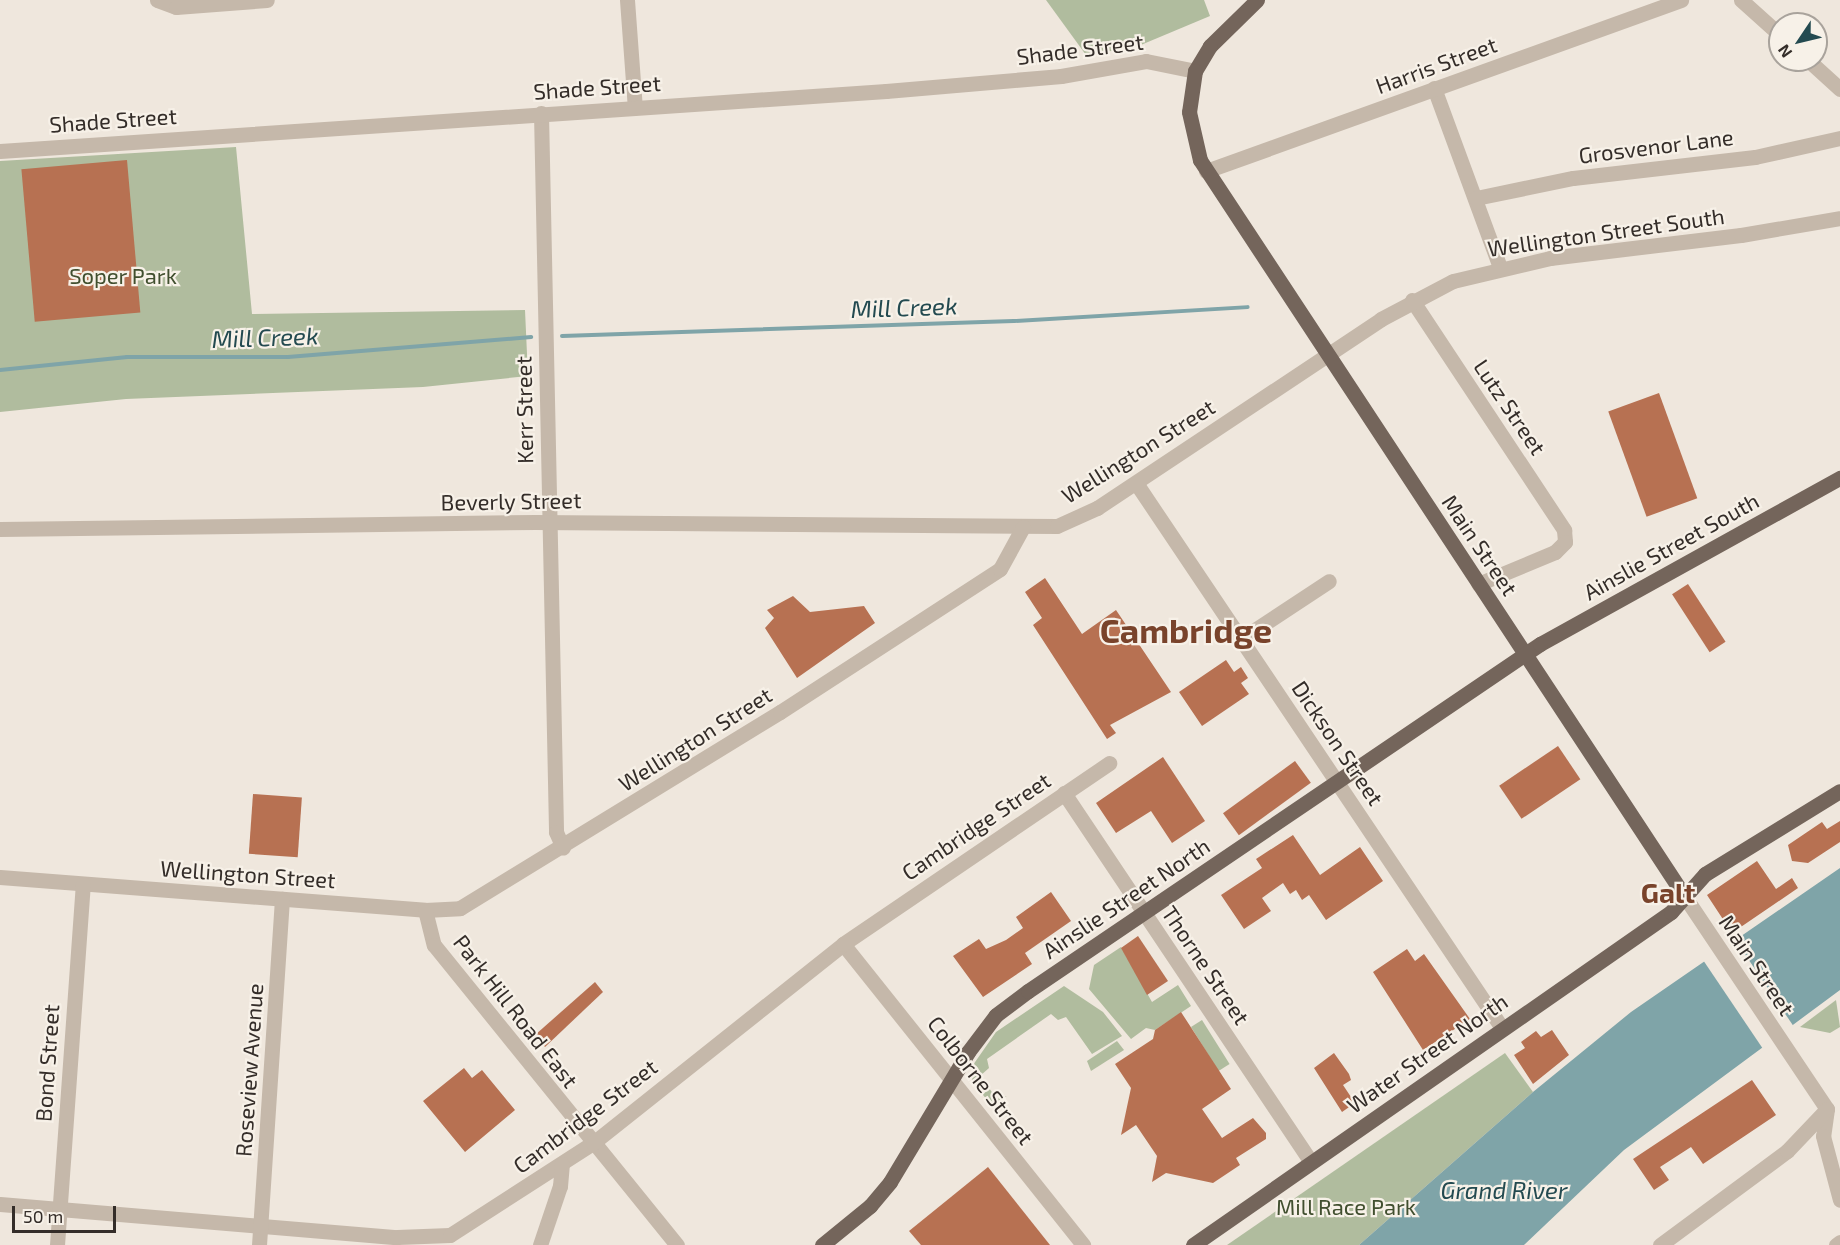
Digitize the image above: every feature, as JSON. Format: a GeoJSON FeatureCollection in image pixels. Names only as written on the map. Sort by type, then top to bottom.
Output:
{"type":"FeatureCollection","features":[{"type":"Feature","properties":{"kind":"main road","name":"Main Street"},"geometry":{"type":"LineString","coordinates":[[1257,0],[1210,46],[1195,72],[1190,129],[1206,171],[1684,897]]}},
{"type":"Feature","properties":{"kind":"main road","name":"Ainslie Street South"},"geometry":{"type":"LineString","coordinates":[[1524,656],[1840,478]]}},
{"type":"Feature","properties":{"kind":"main road","name":"Ainslie Street North"},"geometry":{"type":"LineString","coordinates":[[822,1245],[870,1206],[890,1182],[952,1078],[996,1015],[1524,656]]}},
{"type":"Feature","properties":{"kind":"main road","name":"Water Street North"},"geometry":{"type":"LineString","coordinates":[[1193,1245],[1671,912],[1705,874],[1840,791]]}},
{"type":"Feature","properties":{"kind":"street"},"geometry":{"type":"LineString","coordinates":[[157,0],[176,7],[267,0]]}},
{"type":"Feature","properties":{"kind":"street"},"geometry":{"type":"LineString","coordinates":[[627,0],[635,108]]}},
{"type":"Feature","properties":{"kind":"street","name":"Harris Street"},"geometry":{"type":"LineString","coordinates":[[1206,171],[1681,0]]}},
{"type":"Feature","properties":{"kind":"street"},"geometry":{"type":"LineString","coordinates":[[1741,0],[1768,24]]}},
{"type":"Feature","properties":{"kind":"street","name":"Shade Street"},"geometry":{"type":"LineString","coordinates":[[0,151],[635,108],[1061,76],[1146,62],[1195,72]]}},
{"type":"Feature","properties":{"kind":"street"},"geometry":{"type":"LineString","coordinates":[[1821,72],[1840,89]]}},
{"type":"Feature","properties":{"kind":"street"},"geometry":{"type":"LineString","coordinates":[[1434,88],[1500,267]]}},
{"type":"Feature","properties":{"kind":"street","name":"Kerr Street"},"geometry":{"type":"LineString","coordinates":[[541,113],[556,832],[563,848]]}},
{"type":"Feature","properties":{"kind":"street","name":"Grosvenor Lane"},"geometry":{"type":"LineString","coordinates":[[1476,198],[1573,178],[1755,157],[1840,138]]}},
{"type":"Feature","properties":{"kind":"street","name":"Wellington Street South"},"geometry":{"type":"LineString","coordinates":[[1327,354],[1412,300],[1500,267],[1840,218]]}},
{"type":"Feature","properties":{"kind":"street","name":"Lutz Street"},"geometry":{"type":"LineString","coordinates":[[1412,300],[1564,530],[1565,542],[1555,552],[1479,584]]}},
{"type":"Feature","properties":{"kind":"street","name":"Wellington Street"},"geometry":{"type":"LineString","coordinates":[[0,877],[425,910],[469,905],[563,848],[1000,569],[1023,527],[1072,521],[1136,483],[1327,354]]}},
{"type":"Feature","properties":{"kind":"street","name":"Dickson Street"},"geometry":{"type":"LineString","coordinates":[[1136,483],[1502,1028]]}},
{"type":"Feature","properties":{"kind":"street","name":"Beverly Street"},"geometry":{"type":"LineString","coordinates":[[0,529],[549,522],[885,521],[1023,527]]}},
{"type":"Feature","properties":{"kind":"street"},"geometry":{"type":"LineString","coordinates":[[1241,639],[1329,580]]}},
{"type":"Feature","properties":{"kind":"street","name":"Cambridge Street"},"geometry":{"type":"LineString","coordinates":[[0,1204],[418,1238],[450,1235],[593,1143],[843,944],[1109,763]]}},
{"type":"Feature","properties":{"kind":"street","name":"Thorne Street"},"geometry":{"type":"LineString","coordinates":[[1064,793],[1311,1162]]}},
{"type":"Feature","properties":{"kind":"street","name":"Bond Street"},"geometry":{"type":"LineString","coordinates":[[57,1245],[83,884]]}},
{"type":"Feature","properties":{"kind":"street","name":"Main Street"},"geometry":{"type":"LineString","coordinates":[[1684,897],[1782,1043],[1833,1110]]}},
{"type":"Feature","properties":{"kind":"street","name":"Roseview Avenue"},"geometry":{"type":"LineString","coordinates":[[259,1245],[282,899]]}},
{"type":"Feature","properties":{"kind":"street","name":"Park Hill Road East"},"geometry":{"type":"LineString","coordinates":[[425,910],[434,945],[677,1245]]}},
{"type":"Feature","properties":{"kind":"street","name":"Colborne Street"},"geometry":{"type":"LineString","coordinates":[[843,944],[1083,1245]]}},
{"type":"Feature","properties":{"kind":"street"},"geometry":{"type":"LineString","coordinates":[[1833,1110],[1824,1144],[1840,1200]]}},
{"type":"Feature","properties":{"kind":"street"},"geometry":{"type":"LineString","coordinates":[[1660,1245],[1787,1151],[1833,1110]]}},
{"type":"Feature","properties":{"kind":"street"},"geometry":{"type":"LineString","coordinates":[[540,1245],[560,1186],[562,1164]]}},
{"type":"Feature","properties":{"kind":"green space"},"geometry":{"type":"Polygon","coordinates":[[[1046,0],[1204,0],[1210,16],[1136,47],[1086,55],[1046,0]]]}},
{"type":"Feature","properties":{"kind":"green space","name":"Soper Park"},"geometry":{"type":"Polygon","coordinates":[[[236,147],[252,314],[525,310],[528,376],[423,387],[126,399],[0,412],[0,161],[236,147]]]}},
{"type":"Feature","properties":{"kind":"green space"},"geometry":{"type":"Polygon","coordinates":[[[1121,947],[1152,1002],[1178,985],[1191,1006],[1155,1030],[1146,1028],[1131,1039],[1089,989],[1094,965],[1121,947]]]}},
{"type":"Feature","properties":{"kind":"green space"},"geometry":{"type":"Polygon","coordinates":[[[1064,986],[1103,1012],[1122,1036],[1092,1054],[1066,1017],[1058,1020],[1051,1014],[987,1059],[989,1068],[980,1076],[997,1099],[1007,1096],[991,1105],[972,1081],[973,1065],[996,1032],[1064,986]]]}},
{"type":"Feature","properties":{"kind":"green space"},"geometry":{"type":"Polygon","coordinates":[[[1836,1000],[1840,1027],[1830,1033],[1800,1027],[1836,1000]]]}},
{"type":"Feature","properties":{"kind":"green space"},"geometry":{"type":"Polygon","coordinates":[[[1202,1020],[1230,1064],[1219,1071],[1191,1027],[1202,1020]]]}},
{"type":"Feature","properties":{"kind":"green space"},"geometry":{"type":"Polygon","coordinates":[[[1117,1041],[1124,1050],[1091,1071],[1087,1061],[1117,1041]]]}},
{"type":"Feature","properties":{"kind":"green space","name":"Mill Race Park"},"geometry":{"type":"Polygon","coordinates":[[[1505,1053],[1533,1092],[1359,1245],[1227,1245],[1505,1053]]]}},
{"type":"Feature","properties":{"kind":"water","name":"Grand River"},"geometry":{"type":"Polygon","coordinates":[[[1840,868],[1840,990],[1624,1150],[1524,1245],[1359,1245],[1533,1092],[1631,1012],[1840,868]]]}},
{"type":"Feature","properties":{"kind":"pier"},"geometry":{"type":"Polygon","coordinates":[[[1732,935],[1794,1027],[1763,1048],[1700,956],[1732,935]]]}},
{"type":"Feature","properties":{"kind":"building"},"geometry":{"type":"Polygon","coordinates":[[[127,160],[140,312],[35,322],[21,169],[127,160]]]}},
{"type":"Feature","properties":{"kind":"building"},"geometry":{"type":"Polygon","coordinates":[[[1659,393],[1697,498],[1647,517],[1608,411],[1659,393]]]}},
{"type":"Feature","properties":{"kind":"building"},"geometry":{"type":"Polygon","coordinates":[[[1045,578],[1082,634],[1116,610],[1171,692],[1110,725],[1116,733],[1107,739],[1033,625],[1042,618],[1025,592],[1045,578]]]}},
{"type":"Feature","properties":{"kind":"building"},"geometry":{"type":"Polygon","coordinates":[[[1688,584],[1726,642],[1710,652],[1672,594],[1688,584]]]}},
{"type":"Feature","properties":{"kind":"building"},"geometry":{"type":"Polygon","coordinates":[[[793,596],[810,612],[864,606],[875,623],[797,678],[765,628],[774,618],[767,610],[793,596]]]}},
{"type":"Feature","properties":{"kind":"building"},"geometry":{"type":"Polygon","coordinates":[[[1226,660],[1234,672],[1241,667],[1248,678],[1241,683],[1249,694],[1202,726],[1179,692],[1226,660]]]}},
{"type":"Feature","properties":{"kind":"building"},"geometry":{"type":"Polygon","coordinates":[[[1558,746],[1580,779],[1522,819],[1499,786],[1558,746]]]}},
{"type":"Feature","properties":{"kind":"building"},"geometry":{"type":"Polygon","coordinates":[[[1163,757],[1205,821],[1172,843],[1151,811],[1116,833],[1096,803],[1163,757]]]}},
{"type":"Feature","properties":{"kind":"building"},"geometry":{"type":"Polygon","coordinates":[[[1295,761],[1311,783],[1239,835],[1223,813],[1295,761]]]}},
{"type":"Feature","properties":{"kind":"building"},"geometry":{"type":"Polygon","coordinates":[[[253,794],[302,797],[298,857],[249,854],[253,794]]]}},
{"type":"Feature","properties":{"kind":"building"},"geometry":{"type":"Polygon","coordinates":[[[1840,821],[1840,842],[1808,863],[1792,861],[1788,845],[1822,822],[1827,829],[1840,821]]]}},
{"type":"Feature","properties":{"kind":"building"},"geometry":{"type":"Polygon","coordinates":[[[1293,835],[1320,875],[1360,847],[1383,881],[1326,920],[1309,895],[1302,900],[1296,890],[1290,894],[1283,883],[1262,898],[1271,911],[1244,929],[1221,895],[1262,868],[1256,859],[1293,835]]]}},
{"type":"Feature","properties":{"kind":"building"},"geometry":{"type":"Polygon","coordinates":[[[1757,861],[1776,889],[1792,878],[1798,888],[1732,933],[1707,895],[1757,861]]]}},
{"type":"Feature","properties":{"kind":"building"},"geometry":{"type":"Polygon","coordinates":[[[1051,892],[1071,921],[1025,953],[1032,964],[983,997],[953,956],[979,939],[986,949],[1006,940],[1023,928],[1016,917],[1051,892]]]}},
{"type":"Feature","properties":{"kind":"building"},"geometry":{"type":"Polygon","coordinates":[[[1138,936],[1168,981],[1147,995],[1121,948],[1138,936]]]}},
{"type":"Feature","properties":{"kind":"building"},"geometry":{"type":"Polygon","coordinates":[[[1407,949],[1415,961],[1424,954],[1470,1019],[1423,1050],[1373,972],[1407,949]]]}},
{"type":"Feature","properties":{"kind":"building"},"geometry":{"type":"Polygon","coordinates":[[[595,982],[603,992],[545,1047],[535,1035],[595,982]]]}},
{"type":"Feature","properties":{"kind":"building"},"geometry":{"type":"Polygon","coordinates":[[[1181,1012],[1231,1089],[1202,1109],[1222,1138],[1253,1118],[1266,1133],[1266,1139],[1236,1158],[1240,1165],[1213,1183],[1166,1173],[1152,1182],[1157,1156],[1136,1125],[1121,1135],[1131,1088],[1115,1064],[1153,1039],[1155,1030],[1181,1012]]]}},
{"type":"Feature","properties":{"kind":"building"},"geometry":{"type":"Polygon","coordinates":[[[1552,1030],[1569,1055],[1533,1084],[1514,1055],[1525,1048],[1521,1042],[1536,1031],[1541,1037],[1552,1030]]]}},
{"type":"Feature","properties":{"kind":"building"},"geometry":{"type":"Polygon","coordinates":[[[1334,1053],[1349,1074],[1351,1080],[1343,1085],[1355,1103],[1342,1112],[1314,1068],[1334,1053]]]}},
{"type":"Feature","properties":{"kind":"building"},"geometry":{"type":"Polygon","coordinates":[[[464,1068],[472,1078],[482,1070],[515,1110],[465,1152],[423,1101],[464,1068]]]}},
{"type":"Feature","properties":{"kind":"building"},"geometry":{"type":"Polygon","coordinates":[[[1752,1080],[1776,1115],[1703,1164],[1691,1147],[1660,1167],[1669,1180],[1654,1190],[1633,1159],[1752,1080]]]}},
{"type":"Feature","properties":{"kind":"building"},"geometry":{"type":"Polygon","coordinates":[[[988,1167],[1050,1245],[921,1245],[909,1231],[988,1167]]]}},
{"type":"Feature","properties":{"kind":"waterway","name":"Mill Creek"},"geometry":{"type":"LineString","coordinates":[[562,336],[1014,321],[1248,307]]}},
{"type":"Feature","properties":{"kind":"waterway","name":"Mill Creek"},"geometry":{"type":"LineString","coordinates":[[0,370],[127,357],[288,357],[531,337]]}},
{"type":"Feature","properties":{"kind":"district","name":"Cambridge"},"geometry":{"type":"Point","coordinates":[1186,630]}},
{"type":"Feature","properties":{"kind":"district","name":"Galt"},"geometry":{"type":"Point","coordinates":[1668,892]}}]}
